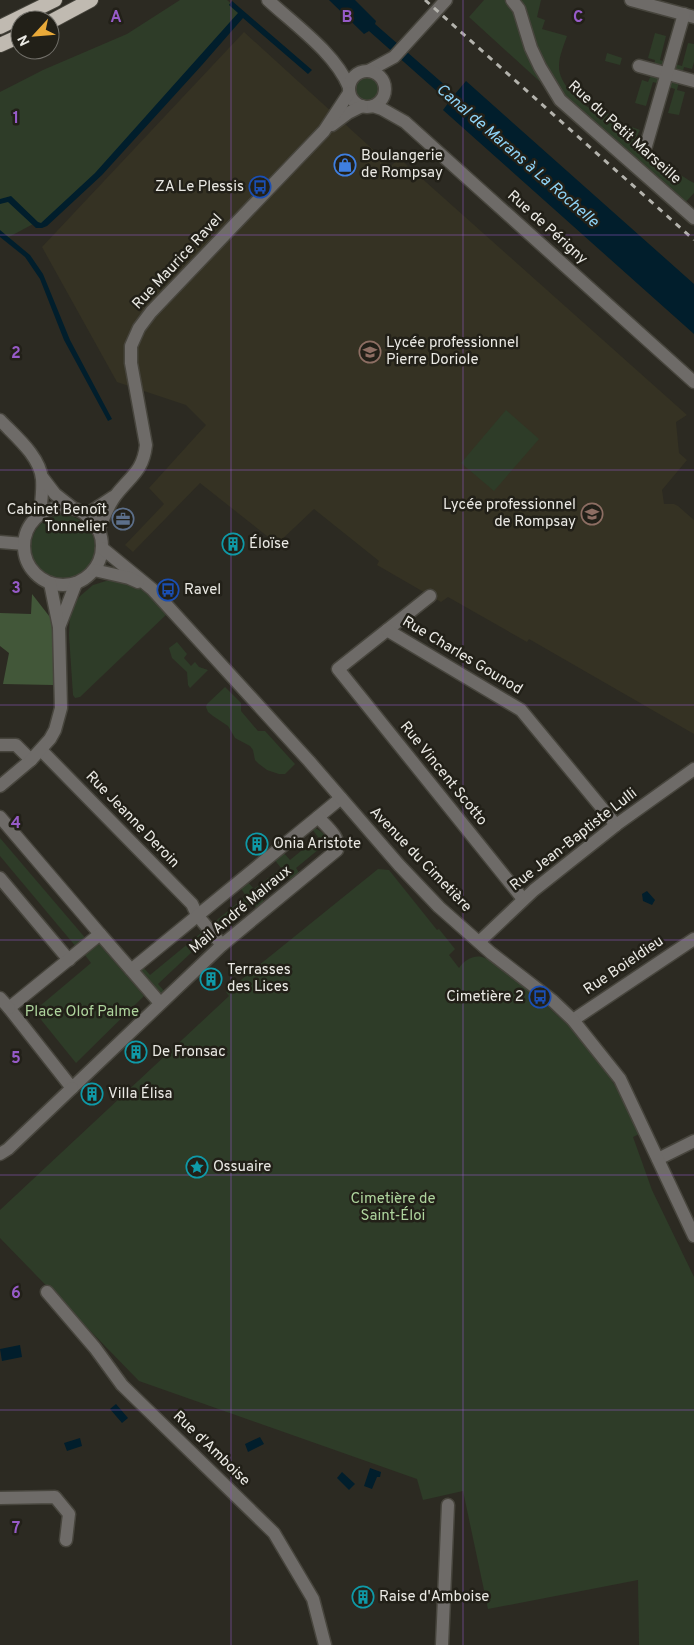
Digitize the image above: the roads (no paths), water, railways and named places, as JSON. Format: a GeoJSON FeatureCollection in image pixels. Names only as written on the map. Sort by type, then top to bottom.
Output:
{"type":"FeatureCollection","features":[{"type":"Feature","properties":{"kind":"highway"},"geometry":{"type":"LineString","coordinates":[[0,26],[55,0]]}},
{"type":"Feature","properties":{"kind":"highway"},"geometry":{"type":"LineString","coordinates":[[60,17],[91,0]]}},
{"type":"Feature","properties":{"kind":"street"},"geometry":{"type":"LineString","coordinates":[[268,0],[332,59],[344,76],[356,104],[368,106],[383,99],[385,93],[384,81],[394,57],[446,0]]}},
{"type":"Feature","properties":{"kind":"street"},"geometry":{"type":"LineString","coordinates":[[631,0],[689,15],[666,74],[646,146]]}},
{"type":"Feature","properties":{"kind":"street","name":"Rue du Petit Marseille"},"geometry":{"type":"LineString","coordinates":[[518,3],[531,48],[550,86],[560,100],[694,218]]}},
{"type":"Feature","properties":{"kind":"street"},"geometry":{"type":"LineString","coordinates":[[349,90],[350,81],[364,71],[394,57]]}},
{"type":"Feature","properties":{"kind":"street"},"geometry":{"type":"LineString","coordinates":[[332,59],[364,71],[376,72],[384,81]]}},
{"type":"Feature","properties":{"kind":"street"},"geometry":{"type":"LineString","coordinates":[[639,66],[694,81]]}},
{"type":"Feature","properties":{"kind":"street","name":"Rue Maurice Ravel"},"geometry":{"type":"LineString","coordinates":[[324,131],[349,90]]}},
{"type":"Feature","properties":{"kind":"street","name":"Rue Maurice Ravel"},"geometry":{"type":"LineString","coordinates":[[86,515],[115,496],[134,475],[144,459],[146,445],[131,363],[131,346],[139,328],[151,312],[324,131],[348,113],[368,106]]}},
{"type":"Feature","properties":{"kind":"street","name":"Rue de Périgny"},"geometry":{"type":"LineString","coordinates":[[368,106],[405,122],[694,382]]}},
{"type":"Feature","properties":{"kind":"street"},"geometry":{"type":"LineString","coordinates":[[0,420],[35,460],[42,477],[55,494],[86,515],[93,521],[98,530],[102,548],[94,570],[86,578],[76,583],[63,585],[50,583],[38,576],[29,566],[24,554],[26,531],[40,514],[50,509],[74,508]]}},
{"type":"Feature","properties":{"kind":"street"},"geometry":{"type":"LineString","coordinates":[[40,514],[42,477]]}},
{"type":"Feature","properties":{"kind":"street","name":"Rue Maurice Ravel"},"geometry":{"type":"LineString","coordinates":[[98,530],[115,496]]}},
{"type":"Feature","properties":{"kind":"street"},"geometry":{"type":"LineString","coordinates":[[0,542],[24,544]]}},
{"type":"Feature","properties":{"kind":"street","name":"Avenue du Cimetière"},"geometry":{"type":"LineString","coordinates":[[102,548],[152,588],[309,761],[399,865],[439,907],[479,942],[553,1001],[573,1020],[620,1079],[694,1234]]}},
{"type":"Feature","properties":{"kind":"street","name":"Avenue du Cimetière"},"geometry":{"type":"LineString","coordinates":[[94,570],[129,578],[152,588]]}},
{"type":"Feature","properties":{"kind":"street"},"geometry":{"type":"LineString","coordinates":[[0,786],[41,750],[55,730],[61,708],[59,627],[50,583]]}},
{"type":"Feature","properties":{"kind":"street"},"geometry":{"type":"LineString","coordinates":[[59,627],[76,583]]}},
{"type":"Feature","properties":{"kind":"street"},"geometry":{"type":"LineString","coordinates":[[387,630],[430,596]]}},
{"type":"Feature","properties":{"kind":"street","name":"Rue Vincent Scotto"},"geometry":{"type":"LineString","coordinates":[[387,630],[338,669],[524,899]]}},
{"type":"Feature","properties":{"kind":"street","name":"Rue Charles Gounod"},"geometry":{"type":"LineString","coordinates":[[387,630],[521,710],[616,825]]}},
{"type":"Feature","properties":{"kind":"street"},"geometry":{"type":"LineString","coordinates":[[0,745],[16,745],[31,760]]}},
{"type":"Feature","properties":{"kind":"street","name":"Rue Jeanne Deroin"},"geometry":{"type":"LineString","coordinates":[[41,750],[192,904],[197,915],[222,945]]}},
{"type":"Feature","properties":{"kind":"street","name":"Rue Jean-Baptiste Lulli"},"geometry":{"type":"LineString","coordinates":[[479,942],[524,899],[616,825],[694,769]]}},
{"type":"Feature","properties":{"kind":"street","name":"Mail André Malraux"},"geometry":{"type":"LineString","coordinates":[[131,970],[341,798]]}},
{"type":"Feature","properties":{"kind":"street"},"geometry":{"type":"LineString","coordinates":[[0,817],[160,1003],[8,1149],[0,1154]]}},
{"type":"Feature","properties":{"kind":"street","name":"Mail André Malraux"},"geometry":{"type":"LineString","coordinates":[[160,1003],[222,945],[337,850],[339,845],[337,839],[318,817]]}},
{"type":"Feature","properties":{"kind":"street"},"geometry":{"type":"LineString","coordinates":[[0,878],[70,960]]}},
{"type":"Feature","properties":{"kind":"street"},"geometry":{"type":"LineString","coordinates":[[9,1008],[100,934]]}},
{"type":"Feature","properties":{"kind":"street","name":"Rue Boieldieu"},"geometry":{"type":"LineString","coordinates":[[573,1020],[694,938]]}},
{"type":"Feature","properties":{"kind":"street"},"geometry":{"type":"LineString","coordinates":[[0,998],[72,1088]]}},
{"type":"Feature","properties":{"kind":"street"},"geometry":{"type":"LineString","coordinates":[[658,1159],[694,1141]]}},
{"type":"Feature","properties":{"kind":"street","name":"Rue d'Amboise"},"geometry":{"type":"LineString","coordinates":[[47,1292],[95,1348],[122,1385],[274,1533],[313,1599],[325,1645]]}},
{"type":"Feature","properties":{"kind":"street"},"geometry":{"type":"LineString","coordinates":[[0,1498],[55,1497],[69,1514],[66,1540]]}},
{"type":"Feature","properties":{"kind":"street"},"geometry":{"type":"LineString","coordinates":[[442,1645],[448,1505]]}},
{"type":"Feature","properties":{"kind":"water","name":"Canal de Marans à La Rochelle"},"geometry":{"type":"Polygon","coordinates":[[[329,0],[355,0],[376,21],[375,24],[455,94],[466,81],[694,284],[694,334],[443,110],[449,102],[369,31],[364,34],[329,0]]]}},
{"type":"Feature","properties":{"kind":"water"},"geometry":{"type":"Polygon","coordinates":[[[232,1],[312,70],[308,74],[243,18],[102,175],[47,226],[36,228],[8,202],[0,204],[0,199],[11,196],[41,223],[95,173],[238,13],[229,5],[232,1]]]}},
{"type":"Feature","properties":{"kind":"water"},"geometry":{"type":"Polygon","coordinates":[[[0,230],[30,255],[43,274],[70,340],[112,419],[108,421],[64,340],[40,279],[25,257],[0,237],[0,230]]]}},
{"type":"Feature","properties":{"kind":"water"},"geometry":{"type":"Polygon","coordinates":[[[647,891],[655,900],[652,905],[643,901],[642,894],[647,891]]]}},
{"type":"Feature","properties":{"kind":"water"},"geometry":{"type":"Polygon","coordinates":[[[20,1345],[22,1357],[2,1361],[0,1349],[20,1345]]]}},
{"type":"Feature","properties":{"kind":"water"},"geometry":{"type":"Polygon","coordinates":[[[116,1404],[128,1418],[122,1423],[110,1409],[116,1404]]]}},
{"type":"Feature","properties":{"kind":"water"},"geometry":{"type":"Polygon","coordinates":[[[260,1437],[264,1444],[248,1452],[245,1444],[260,1437]]]}},
{"type":"Feature","properties":{"kind":"water"},"geometry":{"type":"Polygon","coordinates":[[[80,1438],[82,1446],[67,1451],[64,1443],[80,1438]]]}},
{"type":"Feature","properties":{"kind":"water"},"geometry":{"type":"Polygon","coordinates":[[[370,1468],[381,1472],[372,1489],[364,1486],[370,1468]]]}},
{"type":"Feature","properties":{"kind":"water"},"geometry":{"type":"Polygon","coordinates":[[[342,1472],[355,1484],[349,1490],[337,1478],[342,1472]]]}},
{"type":"Feature","properties":{"kind":"railway"},"geometry":{"type":"LineString","coordinates":[[425,0],[694,240]]}},
{"type":"Feature","properties":{"kind":"place","name":"Boulangerie de Rompsay"},"geometry":{"type":"Point","coordinates":[345,165]}},
{"type":"Feature","properties":{"kind":"place","name":"ZA Le Plessis"},"geometry":{"type":"Point","coordinates":[260,187]}},
{"type":"Feature","properties":{"kind":"place","name":"Lycée professionnel Pierre Doriole"},"geometry":{"type":"Point","coordinates":[370,352]}},
{"type":"Feature","properties":{"kind":"place","name":"Lycée professionnel de Rompsay"},"geometry":{"type":"Point","coordinates":[592,514]}},
{"type":"Feature","properties":{"kind":"place","name":"Cabinet Benoît Tonnelier"},"geometry":{"type":"Point","coordinates":[123,519]}},
{"type":"Feature","properties":{"kind":"place","name":"Éloïse"},"geometry":{"type":"Point","coordinates":[233,544]}},
{"type":"Feature","properties":{"kind":"place","name":"Ravel"},"geometry":{"type":"Point","coordinates":[168,590]}},
{"type":"Feature","properties":{"kind":"place","name":"Onia Aristote"},"geometry":{"type":"Point","coordinates":[257,844]}},
{"type":"Feature","properties":{"kind":"place","name":"Terrasses des Lices"},"geometry":{"type":"Point","coordinates":[211,979]}},
{"type":"Feature","properties":{"kind":"place","name":"Cimetière 2"},"geometry":{"type":"Point","coordinates":[540,997]}},
{"type":"Feature","properties":{"kind":"place","name":"De Fronsac"},"geometry":{"type":"Point","coordinates":[136,1052]}},
{"type":"Feature","properties":{"kind":"place","name":"Villa Élisa"},"geometry":{"type":"Point","coordinates":[92,1094]}},
{"type":"Feature","properties":{"kind":"place","name":"Ossuaire"},"geometry":{"type":"Point","coordinates":[197,1167]}},
{"type":"Feature","properties":{"kind":"place","name":"Raise d'Amboise"},"geometry":{"type":"Point","coordinates":[363,1597]}},
{"type":"Feature","properties":{"kind":"park label","name":"Place Olof Palme"},"geometry":{"type":"Point","coordinates":[82,1012]}},
{"type":"Feature","properties":{"kind":"park label","name":"Cimetière de Saint-Éloi"},"geometry":{"type":"Point","coordinates":[393,1208]}}]}
